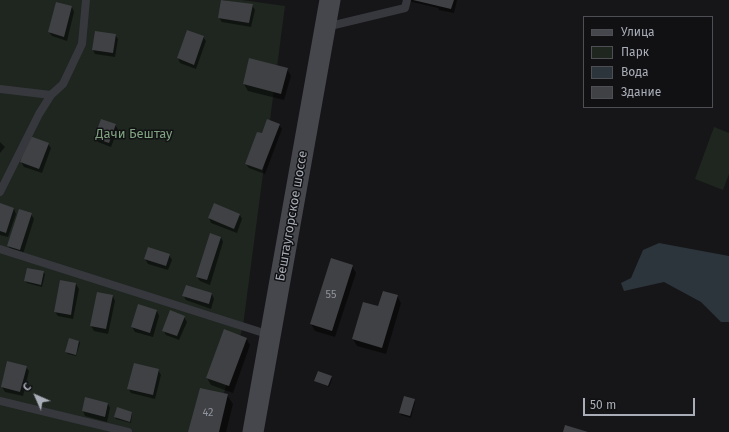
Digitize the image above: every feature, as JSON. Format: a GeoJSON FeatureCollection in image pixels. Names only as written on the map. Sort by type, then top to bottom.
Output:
{"type":"FeatureCollection","features":[{"type":"Feature","properties":{"kind":"main road","name":"Бештаугорское шоссе"},"geometry":{"type":"LineString","coordinates":[[253,432],[330,0]]}},
{"type":"Feature","properties":{"kind":"lane"},"geometry":{"type":"LineString","coordinates":[[0,192],[39,114],[51,95],[63,84],[82,44],[86,0]]}},
{"type":"Feature","properties":{"kind":"lane"},"geometry":{"type":"LineString","coordinates":[[325,27],[405,8],[407,0]]}},
{"type":"Feature","properties":{"kind":"lane"},"geometry":{"type":"LineString","coordinates":[[0,89],[51,95]]}},
{"type":"Feature","properties":{"kind":"lane"},"geometry":{"type":"LineString","coordinates":[[0,249],[270,335]]}},
{"type":"Feature","properties":{"kind":"lane"},"geometry":{"type":"LineString","coordinates":[[0,401],[128,432]]}},
{"type":"Feature","properties":{"kind":"green space","name":"Дачи Бештау"},"geometry":{"type":"Polygon","coordinates":[[[0,0],[242,0],[285,6],[243,326],[213,432],[0,432],[0,0]]]}},
{"type":"Feature","properties":{"kind":"green space"},"geometry":{"type":"Polygon","coordinates":[[[714,127],[729,133],[729,174],[723,190],[695,179],[714,127]]]}},
{"type":"Feature","properties":{"kind":"water"},"geometry":{"type":"Polygon","coordinates":[[[659,243],[729,256],[729,322],[721,322],[701,302],[664,282],[624,291],[621,283],[631,278],[643,250],[659,243]]]}},
{"type":"Feature","properties":{"kind":"building"},"geometry":{"type":"Polygon","coordinates":[[[221,0],[253,4],[249,23],[218,18],[221,0]]]}},
{"type":"Feature","properties":{"kind":"building"},"geometry":{"type":"Polygon","coordinates":[[[413,0],[454,0],[451,9],[413,0]]]}},
{"type":"Feature","properties":{"kind":"building"},"geometry":{"type":"Polygon","coordinates":[[[56,2],[72,6],[64,37],[48,32],[56,2]]]}},
{"type":"Feature","properties":{"kind":"building"},"geometry":{"type":"Polygon","coordinates":[[[187,30],[204,36],[194,65],[177,58],[187,30]]]}},
{"type":"Feature","properties":{"kind":"building"},"geometry":{"type":"Polygon","coordinates":[[[95,31],[116,34],[113,53],[92,50],[95,31]]]}},
{"type":"Feature","properties":{"kind":"building"},"geometry":{"type":"Polygon","coordinates":[[[249,58],[288,68],[281,94],[243,84],[249,58]]]}},
{"type":"Feature","properties":{"kind":"building"},"geometry":{"type":"Polygon","coordinates":[[[101,119],[116,124],[109,143],[94,138],[101,119]]]}},
{"type":"Feature","properties":{"kind":"building"},"geometry":{"type":"Polygon","coordinates":[[[267,119],[280,124],[262,170],[245,164],[257,132],[262,133],[267,119]]]}},
{"type":"Feature","properties":{"kind":"building"},"geometry":{"type":"Polygon","coordinates":[[[30,136],[49,143],[39,169],[20,162],[30,136]]]}},
{"type":"Feature","properties":{"kind":"building"},"geometry":{"type":"Polygon","coordinates":[[[0,203],[14,208],[6,233],[0,231],[0,203]]]}},
{"type":"Feature","properties":{"kind":"building"},"geometry":{"type":"Polygon","coordinates":[[[214,203],[240,214],[234,229],[208,218],[214,203]]]}},
{"type":"Feature","properties":{"kind":"building"},"geometry":{"type":"Polygon","coordinates":[[[19,209],[32,213],[20,250],[7,246],[19,209]]]}},
{"type":"Feature","properties":{"kind":"building"},"geometry":{"type":"Polygon","coordinates":[[[210,233],[221,237],[207,280],[196,277],[210,233]]]}},
{"type":"Feature","properties":{"kind":"building"},"geometry":{"type":"Polygon","coordinates":[[[148,247],[170,254],[166,266],[144,259],[148,247]]]}},
{"type":"Feature","properties":{"kind":"building"},"geometry":{"type":"Polygon","coordinates":[[[331,258],[353,265],[332,331],[310,324],[331,258]]]}},
{"type":"Feature","properties":{"kind":"building"},"geometry":{"type":"Polygon","coordinates":[[[27,268],[44,271],[41,285],[24,281],[27,268]]]}},
{"type":"Feature","properties":{"kind":"building"},"geometry":{"type":"Polygon","coordinates":[[[60,280],[76,283],[71,315],[54,312],[60,280]]]}},
{"type":"Feature","properties":{"kind":"building"},"geometry":{"type":"Polygon","coordinates":[[[186,285],[212,293],[209,304],[182,296],[186,285]]]}},
{"type":"Feature","properties":{"kind":"building"},"geometry":{"type":"Polygon","coordinates":[[[383,291],[398,295],[382,348],[352,339],[363,302],[378,306],[383,291]]]}},
{"type":"Feature","properties":{"kind":"building"},"geometry":{"type":"Polygon","coordinates":[[[97,292],[113,295],[106,329],[90,326],[97,292]]]}},
{"type":"Feature","properties":{"kind":"building"},"geometry":{"type":"Polygon","coordinates":[[[138,304],[157,310],[150,333],[131,327],[138,304]]]}},
{"type":"Feature","properties":{"kind":"building"},"geometry":{"type":"Polygon","coordinates":[[[170,310],[185,316],[177,336],[162,331],[170,310]]]}},
{"type":"Feature","properties":{"kind":"building"},"geometry":{"type":"Polygon","coordinates":[[[224,329],[247,338],[229,386],[206,378],[224,329]]]}},
{"type":"Feature","properties":{"kind":"building"},"geometry":{"type":"Polygon","coordinates":[[[69,338],[79,341],[76,355],[65,352],[69,338]]]}},
{"type":"Feature","properties":{"kind":"building"},"geometry":{"type":"Polygon","coordinates":[[[7,361],[27,366],[20,392],[1,387],[7,361]]]}},
{"type":"Feature","properties":{"kind":"building"},"geometry":{"type":"Polygon","coordinates":[[[134,363],[159,369],[153,395],[127,389],[134,363]]]}},
{"type":"Feature","properties":{"kind":"building"},"geometry":{"type":"Polygon","coordinates":[[[318,371],[332,376],[328,386],[314,381],[318,371]]]}},
{"type":"Feature","properties":{"kind":"building"},"geometry":{"type":"Polygon","coordinates":[[[200,388],[228,394],[219,432],[188,432],[200,388]]]}},
{"type":"Feature","properties":{"kind":"building"},"geometry":{"type":"Polygon","coordinates":[[[404,396],[415,399],[410,416],[399,413],[404,396]]]}},
{"type":"Feature","properties":{"kind":"building"},"geometry":{"type":"Polygon","coordinates":[[[85,397],[108,403],[105,417],[82,411],[85,397]]]}},
{"type":"Feature","properties":{"kind":"building"},"geometry":{"type":"Polygon","coordinates":[[[117,407],[132,412],[130,422],[114,417],[117,407]]]}},
{"type":"Feature","properties":{"kind":"building"},"geometry":{"type":"Polygon","coordinates":[[[565,425],[588,432],[563,432],[565,425]]]}}]}
